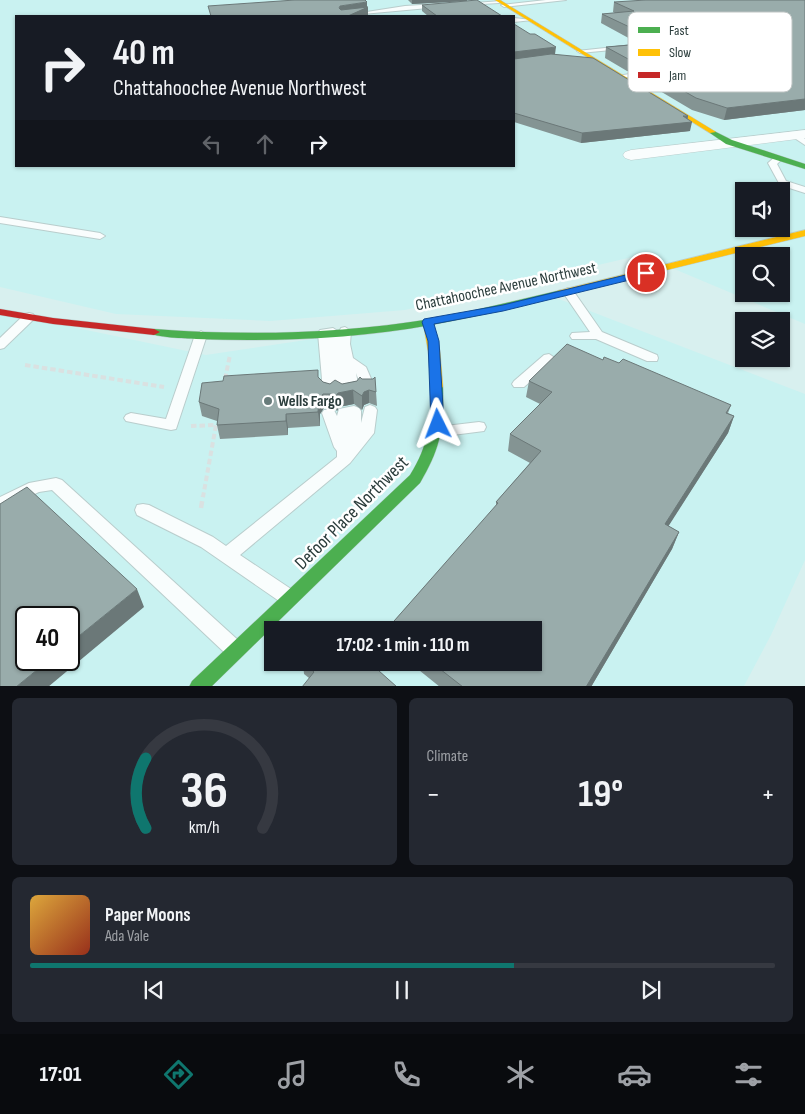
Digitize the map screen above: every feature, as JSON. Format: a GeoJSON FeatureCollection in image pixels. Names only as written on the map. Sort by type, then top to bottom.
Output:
{"type":"FeatureCollection","features":[{"type":"Feature","properties":{"kind":"street"},"geometry":{"type":"LineString","coordinates":[[500,2],[582,56],[598,62],[628,81]]}},
{"type":"Feature","properties":{"kind":"street"},"geometry":{"type":"LineString","coordinates":[[646,92],[729,142],[803,165]]}},
{"type":"Feature","properties":{"kind":"street"},"geometry":{"type":"LineString","coordinates":[[630,155],[729,142],[802,137]]}},
{"type":"Feature","properties":{"kind":"street","name":"Chattahoochee Avenue Northwest"},"geometry":{"type":"LineString","coordinates":[[0,312],[102,329],[201,335],[264,336],[334,332],[428,322],[503,308],[805,233]]}},
{"type":"Feature","properties":{"kind":"street","name":"Defoor Place Northwest"},"geometry":{"type":"LineString","coordinates":[[198,686],[415,480],[431,452],[438,424],[434,341],[428,322]]}},
{"type":"Feature","properties":{"kind":"lane"},"geometry":{"type":"LineString","coordinates":[[454,5],[564,0]]}},
{"type":"Feature","properties":{"kind":"lane"},"geometry":{"type":"LineString","coordinates":[[352,15],[444,5]]}},
{"type":"Feature","properties":{"kind":"lane"},"geometry":{"type":"LineString","coordinates":[[515,20],[529,20]]}},
{"type":"Feature","properties":{"kind":"lane"},"geometry":{"type":"LineString","coordinates":[[582,56],[628,47]]}},
{"type":"Feature","properties":{"kind":"lane"},"geometry":{"type":"LineString","coordinates":[[620,76],[628,75]]}},
{"type":"Feature","properties":{"kind":"lane"},"geometry":{"type":"LineString","coordinates":[[779,158],[772,163],[783,183],[805,190]]}},
{"type":"Feature","properties":{"kind":"lane"},"geometry":{"type":"LineString","coordinates":[[0,220],[100,236]]}},
{"type":"Feature","properties":{"kind":"lane"},"geometry":{"type":"LineString","coordinates":[[568,291],[598,335]]}},
{"type":"Feature","properties":{"kind":"lane"},"geometry":{"type":"LineString","coordinates":[[0,345],[29,317]]}},
{"type":"Feature","properties":{"kind":"lane"},"geometry":{"type":"LineString","coordinates":[[334,332],[344,344],[347,360],[342,391],[334,332]]}},
{"type":"Feature","properties":{"kind":"lane"},"geometry":{"type":"LineString","coordinates":[[131,418],[178,426],[201,335]]}},
{"type":"Feature","properties":{"kind":"lane"},"geometry":{"type":"LineString","coordinates":[[576,336],[598,335],[652,358]]}},
{"type":"Feature","properties":{"kind":"lane"},"geometry":{"type":"LineString","coordinates":[[519,384],[549,358]]}},
{"type":"Feature","properties":{"kind":"lane"},"geometry":{"type":"LineString","coordinates":[[347,360],[361,370],[368,388]]}},
{"type":"Feature","properties":{"kind":"lane"},"geometry":{"type":"LineString","coordinates":[[226,556],[345,459],[367,433],[370,410]]}},
{"type":"Feature","properties":{"kind":"lane"},"geometry":{"type":"LineString","coordinates":[[342,412],[345,459]]}},
{"type":"Feature","properties":{"kind":"lane"},"geometry":{"type":"LineString","coordinates":[[436,433],[479,427]]}},
{"type":"Feature","properties":{"kind":"lane"},"geometry":{"type":"LineString","coordinates":[[0,504],[29,489],[47,484],[56,484],[236,651]]}},
{"type":"Feature","properties":{"kind":"lane"},"geometry":{"type":"LineString","coordinates":[[142,510],[207,542],[290,599]]}},
{"type":"Feature","properties":{"kind":"path"},"geometry":{"type":"LineString","coordinates":[[224,380],[230,352]]}},
{"type":"Feature","properties":{"kind":"path"},"geometry":{"type":"LineString","coordinates":[[25,366],[169,388]]}},
{"type":"Feature","properties":{"kind":"path"},"geometry":{"type":"LineString","coordinates":[[178,426],[216,425],[201,508]]}},
{"type":"Feature","properties":{"kind":"shaded area"},"geometry":{"type":"Polygon","coordinates":[[[0,0],[805,0],[805,324],[790,318],[790,312],[776,312],[753,302],[790,302],[790,247],[735,247],[735,295],[641,255],[405,310],[270,321],[116,314],[0,287],[0,0]]]}},
{"type":"Feature","properties":{"kind":"shaded area"},"geometry":{"type":"Polygon","coordinates":[[[551,296],[805,394],[805,560],[771,635],[744,686],[0,686],[0,312],[206,355],[474,315],[551,296]]]}},
{"type":"Feature","properties":{"kind":"building"},"geometry":{"type":"Polygon","coordinates":[[[295,0],[365,0],[367,2],[340,6],[339,8],[341,10],[368,7],[350,15],[211,15],[208,6],[295,0]]]}},
{"type":"Feature","properties":{"kind":"building"},"geometry":{"type":"Polygon","coordinates":[[[477,0],[500,15],[436,15],[422,5],[477,0]]]}},
{"type":"Feature","properties":{"kind":"building"},"geometry":{"type":"Polygon","coordinates":[[[646,0],[805,0],[805,99],[727,108],[696,98],[686,92],[792,92],[792,12],[628,12],[628,26],[602,14],[634,11],[614,2],[646,0]]]}},
{"type":"Feature","properties":{"kind":"building"},"geometry":{"type":"Polygon","coordinates":[[[515,25],[530,34],[535,34],[556,47],[515,52],[515,25]]]}},
{"type":"Feature","properties":{"kind":"building"},"geometry":{"type":"Polygon","coordinates":[[[628,45],[628,59],[606,47],[628,45]]]}},
{"type":"Feature","properties":{"kind":"building"},"geometry":{"type":"Polygon","coordinates":[[[551,54],[593,58],[628,79],[628,92],[649,92],[688,116],[683,116],[692,122],[582,133],[515,113],[515,59],[551,54]]]}},
{"type":"Feature","properties":{"kind":"building"},"geometry":{"type":"Polygon","coordinates":[[[567,344],[603,360],[604,357],[619,363],[623,359],[731,405],[726,413],[734,416],[665,524],[679,532],[587,686],[462,686],[443,671],[542,671],[542,621],[394,621],[541,451],[510,434],[552,392],[529,381],[567,344]]]}},
{"type":"Feature","properties":{"kind":"building"},"geometry":{"type":"Polygon","coordinates":[[[318,370],[318,377],[323,382],[330,384],[335,380],[342,384],[357,381],[360,377],[362,379],[373,379],[375,377],[376,392],[369,390],[364,392],[362,396],[353,390],[338,393],[335,397],[333,394],[323,394],[319,400],[318,412],[286,414],[286,421],[217,425],[219,409],[199,402],[202,383],[223,381],[224,376],[318,370]]]}},
{"type":"Feature","properties":{"kind":"building"},"geometry":{"type":"Polygon","coordinates":[[[27,487],[137,589],[80,635],[80,606],[15,606],[15,671],[36,671],[17,686],[0,686],[0,504],[27,487]]]}},
{"type":"Feature","properties":{"kind":"building"},"geometry":{"type":"Polygon","coordinates":[[[313,671],[379,671],[396,686],[303,686],[313,671]]]}},
{"type":"Feature","properties":{"kind":"traffic: fast"},"geometry":{"type":"LineString","coordinates":[[712,132],[729,142],[805,167]]}},
{"type":"Feature","properties":{"kind":"traffic: fast"},"geometry":{"type":"LineString","coordinates":[[154,332],[258,337],[362,331],[431,322],[561,293]]}},
{"type":"Feature","properties":{"kind":"traffic: fast"},"geometry":{"type":"LineString","coordinates":[[199,686],[415,479],[423,467],[435,435],[437,425],[437,387]]}},
{"type":"Feature","properties":{"kind":"traffic: slow"},"geometry":{"type":"LineString","coordinates":[[497,0],[628,80]]}},
{"type":"Feature","properties":{"kind":"traffic: slow"},"geometry":{"type":"LineString","coordinates":[[647,92],[712,132]]}},
{"type":"Feature","properties":{"kind":"traffic: slow"},"geometry":{"type":"LineString","coordinates":[[561,293],[805,233]]}},
{"type":"Feature","properties":{"kind":"traffic: slow"},"geometry":{"type":"LineString","coordinates":[[428,322],[434,351],[437,387]]}},
{"type":"Feature","properties":{"kind":"traffic: jam"},"geometry":{"type":"LineString","coordinates":[[0,312],[53,321],[154,332]]}},
{"type":"Feature","properties":{"kind":"place","name":"Wells Fargo"},"geometry":{"type":"Point","coordinates":[268,401]}},
{"type":"Feature","properties":{"kind":"route"},"geometry":{"type":"LineString","coordinates":[[438,424],[434,341],[428,322],[503,308],[646,273]]}}]}
